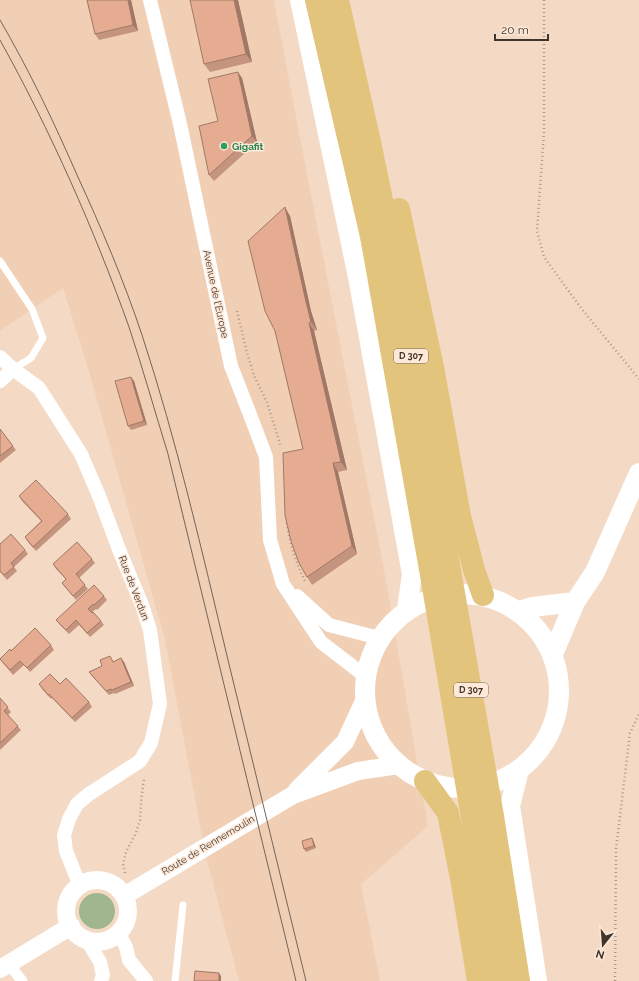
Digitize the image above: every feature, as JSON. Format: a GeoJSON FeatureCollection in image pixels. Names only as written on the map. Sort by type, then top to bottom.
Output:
{"type":"FeatureCollection","features":[{"type":"Feature","properties":{"kind":"main road"},"geometry":{"type":"LineString","coordinates":[[300,0],[363,251],[412,574],[413,606]]}},
{"type":"Feature","properties":{"kind":"main road","name":"D 307"},"geometry":{"type":"LineString","coordinates":[[316,0],[363,251],[433,583],[497,981]]}},
{"type":"Feature","properties":{"kind":"main road","name":"D 307"},"geometry":{"type":"LineString","coordinates":[[338,0],[370,142],[450,570],[492,810],[519,981]]}},
{"type":"Feature","properties":{"kind":"main road","name":"D 307"},"geometry":{"type":"LineString","coordinates":[[370,142],[389,164],[433,367],[460,516],[474,570],[476,594]]}},
{"type":"Feature","properties":{"kind":"main road"},"geometry":{"type":"LineString","coordinates":[[553,654],[575,602],[595,572],[639,474]]}},
{"type":"Feature","properties":{"kind":"main road"},"geometry":{"type":"LineString","coordinates":[[451,593],[476,594],[518,610],[538,630],[553,654],[558,675],[560,696],[556,718],[548,737],[535,755],[512,774],[484,786],[462,788],[433,783],[411,774],[386,752],[368,719],[364,701],[365,676],[370,656],[379,638],[391,622],[413,606],[434,597],[451,593]]}},
{"type":"Feature","properties":{"kind":"main road"},"geometry":{"type":"LineString","coordinates":[[518,610],[532,606],[575,602]]}},
{"type":"Feature","properties":{"kind":"main road"},"geometry":{"type":"LineString","coordinates":[[512,774],[510,806],[537,981]]}},
{"type":"Feature","properties":{"kind":"main road"},"geometry":{"type":"LineString","coordinates":[[433,783],[448,813],[461,878],[478,981]]}},
{"type":"Feature","properties":{"kind":"street","name":"Avenue de l'Europe"},"geometry":{"type":"LineString","coordinates":[[150,0],[180,124],[231,366],[266,457],[270,540],[283,584]]}},
{"type":"Feature","properties":{"kind":"street","name":"Rue de Verdun"},"geometry":{"type":"LineString","coordinates":[[0,357],[13,369],[39,388],[82,454],[142,605],[150,630],[160,704],[151,743],[140,761],[89,794],[77,804],[69,819],[64,835],[66,851],[80,886]]}},
{"type":"Feature","properties":{"kind":"street"},"geometry":{"type":"LineString","coordinates":[[0,381],[13,369]]}},
{"type":"Feature","properties":{"kind":"street"},"geometry":{"type":"LineString","coordinates":[[283,584],[328,625],[379,638]]}},
{"type":"Feature","properties":{"kind":"street"},"geometry":{"type":"LineString","coordinates":[[283,584],[321,642],[365,676]]}},
{"type":"Feature","properties":{"kind":"street","name":"Route de Rennemoulin"},"geometry":{"type":"LineString","coordinates":[[293,795],[345,742],[364,701]]}},
{"type":"Feature","properties":{"kind":"street","name":"Route de Rennemoulin"},"geometry":{"type":"LineString","coordinates":[[124,896],[293,795],[358,771],[399,765]]}},
{"type":"Feature","properties":{"kind":"street"},"geometry":{"type":"LineString","coordinates":[[99,880],[118,888],[124,896],[128,906],[128,916],[125,925],[119,934],[112,938],[96,942],[87,940],[81,937],[70,926],[67,904],[74,891],[80,886],[99,880]]}},
{"type":"Feature","properties":{"kind":"street"},"geometry":{"type":"LineString","coordinates":[[22,981],[5,967],[70,926]]}},
{"type":"Feature","properties":{"kind":"street"},"geometry":{"type":"LineString","coordinates":[[119,934],[126,947],[129,960],[146,981]]}},
{"type":"Feature","properties":{"kind":"street"},"geometry":{"type":"LineString","coordinates":[[87,940],[100,962],[103,975],[101,981]]}},
{"type":"Feature","properties":{"kind":"lane"},"geometry":{"type":"LineString","coordinates":[[0,261],[32,309],[43,338],[31,358],[13,369]]}},
{"type":"Feature","properties":{"kind":"lane"},"geometry":{"type":"LineString","coordinates":[[175,981],[183,905]]}},
{"type":"Feature","properties":{"kind":"path"},"geometry":{"type":"LineString","coordinates":[[544,0],[544,132],[537,231],[544,257],[581,308],[639,379]]}},
{"type":"Feature","properties":{"kind":"path"},"geometry":{"type":"LineString","coordinates":[[236,308],[247,353],[255,378],[267,402],[282,453]]}},
{"type":"Feature","properties":{"kind":"path"},"geometry":{"type":"LineString","coordinates":[[287,522],[288,534],[296,562],[306,584]]}},
{"type":"Feature","properties":{"kind":"path"},"geometry":{"type":"LineString","coordinates":[[615,981],[616,849],[630,733],[639,714]]}},
{"type":"Feature","properties":{"kind":"path"},"geometry":{"type":"LineString","coordinates":[[126,873],[123,864],[126,852],[136,833],[140,820],[145,753]]}},
{"type":"Feature","properties":{"kind":"shaded area"},"geometry":{"type":"Polygon","coordinates":[[[0,0],[274,0],[384,569],[428,826],[361,884],[380,981],[239,981],[206,857],[165,640],[88,368],[63,288],[0,331],[0,0]]]}},
{"type":"Feature","properties":{"kind":"green space"},"geometry":{"type":"Polygon","coordinates":[[[97,893],[110,898],[115,911],[110,924],[97,929],[84,924],[79,911],[84,898],[97,893]]]}},
{"type":"Feature","properties":{"kind":"building"},"geometry":{"type":"Polygon","coordinates":[[[87,0],[128,0],[133,25],[95,34],[87,0]]]}},
{"type":"Feature","properties":{"kind":"building"},"geometry":{"type":"Polygon","coordinates":[[[190,0],[234,0],[246,54],[204,64],[190,0]]]}},
{"type":"Feature","properties":{"kind":"building"},"geometry":{"type":"Polygon","coordinates":[[[238,72],[252,136],[209,175],[199,126],[218,121],[208,79],[238,72]]]}},
{"type":"Feature","properties":{"kind":"building"},"geometry":{"type":"Polygon","coordinates":[[[285,207],[311,322],[309,323],[341,462],[333,463],[352,546],[307,577],[299,563],[291,541],[285,515],[283,453],[303,449],[275,331],[265,311],[248,241],[285,207]]]}},
{"type":"Feature","properties":{"kind":"building"},"geometry":{"type":"Polygon","coordinates":[[[131,377],[144,421],[128,426],[115,381],[131,377]]]}},
{"type":"Feature","properties":{"kind":"building"},"geometry":{"type":"Polygon","coordinates":[[[0,429],[13,446],[0,456],[0,429]]]}},
{"type":"Feature","properties":{"kind":"building"},"geometry":{"type":"Polygon","coordinates":[[[36,480],[68,514],[33,547],[25,537],[42,521],[19,496],[36,480]]]}},
{"type":"Feature","properties":{"kind":"building"},"geometry":{"type":"Polygon","coordinates":[[[11,534],[25,550],[11,563],[14,567],[4,575],[0,571],[0,544],[11,534]]]}},
{"type":"Feature","properties":{"kind":"building"},"geometry":{"type":"Polygon","coordinates":[[[77,542],[92,559],[76,574],[85,585],[73,596],[62,583],[66,579],[53,564],[77,542]]]}},
{"type":"Feature","properties":{"kind":"building"},"geometry":{"type":"Polygon","coordinates":[[[94,585],[104,596],[88,609],[101,621],[87,633],[76,620],[66,630],[56,620],[94,585]]]}},
{"type":"Feature","properties":{"kind":"building"},"geometry":{"type":"Polygon","coordinates":[[[35,628],[51,645],[27,668],[20,661],[10,670],[0,659],[10,649],[11,651],[35,628]]]}},
{"type":"Feature","properties":{"kind":"building"},"geometry":{"type":"Polygon","coordinates":[[[110,656],[113,662],[121,658],[131,682],[106,691],[89,672],[102,666],[100,660],[110,656]]]}},
{"type":"Feature","properties":{"kind":"building"},"geometry":{"type":"Polygon","coordinates":[[[50,674],[60,684],[66,678],[89,702],[72,718],[49,694],[48,695],[39,684],[50,674]]]}},
{"type":"Feature","properties":{"kind":"building"},"geometry":{"type":"Polygon","coordinates":[[[0,698],[8,707],[4,711],[18,726],[0,743],[0,698]]]}},
{"type":"Feature","properties":{"kind":"building"},"geometry":{"type":"Polygon","coordinates":[[[312,838],[314,846],[304,849],[302,841],[312,838]]]}},
{"type":"Feature","properties":{"kind":"building"},"geometry":{"type":"Polygon","coordinates":[[[195,971],[219,973],[219,981],[194,981],[195,971]]]}},
{"type":"Feature","properties":{"kind":"tram line"},"geometry":{"type":"LineString","coordinates":[[0,20],[31,77],[95,214],[128,295],[155,375],[209,578],[306,981]]}},
{"type":"Feature","properties":{"kind":"tram line"},"geometry":{"type":"LineString","coordinates":[[0,40],[54,145],[86,217],[116,290],[129,327],[168,454],[296,981]]}},
{"type":"Feature","properties":{"kind":"place","name":"Gigafit"},"geometry":{"type":"Point","coordinates":[224,146]}}]}
